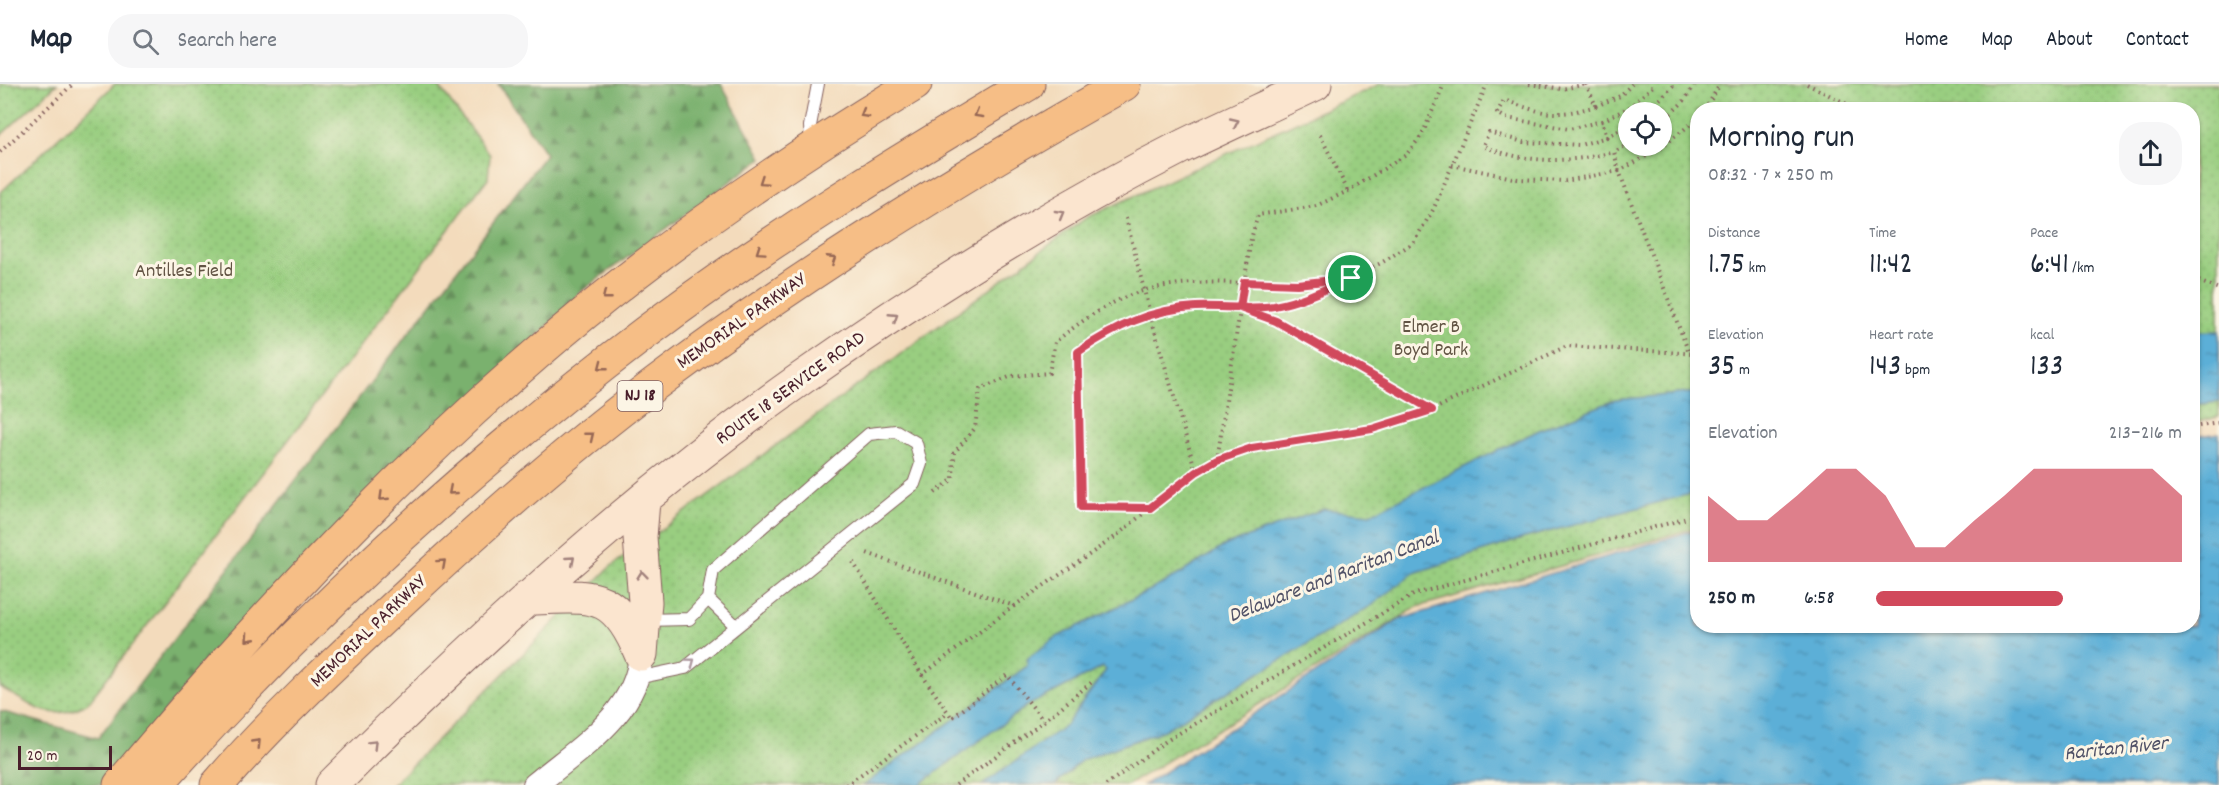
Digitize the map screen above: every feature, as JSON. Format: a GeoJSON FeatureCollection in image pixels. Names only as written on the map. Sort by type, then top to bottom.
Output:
{"type":"FeatureCollection","features":[{"type":"Feature","properties":{"kind":"highway"},"geometry":{"type":"LineString","coordinates":[[120,785],[280,604],[369,511],[451,432],[540,352],[625,282],[719,211],[812,148],[915,84]]}},
{"type":"Feature","properties":{"kind":"highway","name":"NJ 18"},"geometry":{"type":"LineString","coordinates":[[156,785],[255,678],[378,559],[464,481],[585,379],[647,331],[787,233],[918,148],[1028,84]]}},
{"type":"Feature","properties":{"kind":"highway","name":"MEMORIAL PARKWAY"},"geometry":{"type":"LineString","coordinates":[[217,785],[327,670],[427,577],[550,468],[667,375],[796,282],[926,199],[1124,84]]}},
{"type":"Feature","properties":{"kind":"main road","name":"ROUTE 18 SERVICE ROAD"},"geometry":{"type":"LineString","coordinates":[[332,785],[416,700],[527,598],[643,501],[799,381],[970,268],[1182,147],[1315,84]]}},
{"type":"Feature","properties":{"kind":"main road"},"geometry":{"type":"LineString","coordinates":[[639,666],[645,602],[640,537],[643,501]]}},
{"type":"Feature","properties":{"kind":"main road"},"geometry":{"type":"LineString","coordinates":[[527,598],[587,597],[605,602],[622,616],[639,666]]}},
{"type":"Feature","properties":{"kind":"street"},"geometry":{"type":"LineString","coordinates":[[534,785],[615,714],[632,690],[639,666]]}},
{"type":"Feature","properties":{"kind":"lane"},"geometry":{"type":"LineString","coordinates":[[812,148],[810,126],[818,84]]}},
{"type":"Feature","properties":{"kind":"lane"},"geometry":{"type":"LineString","coordinates":[[639,666],[685,668],[914,484],[921,464],[916,443],[896,431],[869,434],[713,570],[708,599],[689,619],[643,620]]}},
{"type":"Feature","properties":{"kind":"lane"},"geometry":{"type":"LineString","coordinates":[[708,599],[736,626]]}},
{"type":"Feature","properties":{"kind":"path"},"geometry":{"type":"LineString","coordinates":[[0,152],[73,84]]}},
{"type":"Feature","properties":{"kind":"path"},"geometry":{"type":"LineString","coordinates":[[1217,460],[1251,239],[1258,215],[1316,206],[1348,191],[1406,154],[1422,135],[1444,84]]}},
{"type":"Feature","properties":{"kind":"path"},"geometry":{"type":"LineString","coordinates":[[1150,508],[1081,507],[1078,352],[1110,330],[1150,314],[1194,307],[1273,306],[1308,297],[1382,263],[1413,243],[1433,210],[1487,84]]}},
{"type":"Feature","properties":{"kind":"path"},"geometry":{"type":"LineString","coordinates":[[1529,84],[1562,90],[1587,84],[1596,106]]}},
{"type":"Feature","properties":{"kind":"path"},"geometry":{"type":"LineString","coordinates":[[1632,84],[1620,96],[1567,115],[1539,112],[1504,99],[1497,113],[1506,118],[1569,129],[1602,121],[1630,107],[1655,84]]}},
{"type":"Feature","properties":{"kind":"path"},"geometry":{"type":"LineString","coordinates":[[1657,102],[1675,84]]}},
{"type":"Feature","properties":{"kind":"path"},"geometry":{"type":"LineString","coordinates":[[1672,112],[1684,101],[1695,84]]}},
{"type":"Feature","properties":{"kind":"path"},"geometry":{"type":"LineString","coordinates":[[1710,102],[1720,84]]}},
{"type":"Feature","properties":{"kind":"path"},"geometry":{"type":"LineString","coordinates":[[1807,84],[1844,102]]}},
{"type":"Feature","properties":{"kind":"path"},"geometry":{"type":"LineString","coordinates":[[1602,121],[1607,137]]}},
{"type":"Feature","properties":{"kind":"path"},"geometry":{"type":"LineString","coordinates":[[1452,165],[1518,179],[1565,181],[1619,171],[1661,148],[1690,124]]}},
{"type":"Feature","properties":{"kind":"path"},"geometry":{"type":"LineString","coordinates":[[1618,131],[1607,137],[1580,145],[1523,142],[1489,132],[1483,146],[1506,155],[1547,161],[1579,160],[1618,150]]}},
{"type":"Feature","properties":{"kind":"path"},"geometry":{"type":"LineString","coordinates":[[1320,135],[1348,191]]}},
{"type":"Feature","properties":{"kind":"path"},"geometry":{"type":"LineString","coordinates":[[922,675],[1014,606],[1115,537],[1196,472],[1217,460],[1252,448],[1372,429],[1432,410],[1566,346],[1689,353],[1619,171],[1614,152]]}},
{"type":"Feature","properties":{"kind":"path"},"geometry":{"type":"LineString","coordinates":[[1126,218],[1150,314],[1196,472]]}},
{"type":"Feature","properties":{"kind":"path"},"geometry":{"type":"LineString","coordinates":[[995,381],[1012,376],[1049,373],[1055,342],[1077,324],[1113,303],[1144,290],[1197,282],[1297,284],[1351,278]]}},
{"type":"Feature","properties":{"kind":"path"},"geometry":{"type":"LineString","coordinates":[[2200,282],[2219,289]]}},
{"type":"Feature","properties":{"kind":"path"},"geometry":{"type":"LineString","coordinates":[[1240,308],[1276,321],[1432,410]]}},
{"type":"Feature","properties":{"kind":"path"},"geometry":{"type":"LineString","coordinates":[[2200,426],[2219,423]]}},
{"type":"Feature","properties":{"kind":"path"},"geometry":{"type":"LineString","coordinates":[[1106,785],[1166,741],[1415,594],[1690,517]]}},
{"type":"Feature","properties":{"kind":"path"},"geometry":{"type":"LineString","coordinates":[[864,552],[1014,606]]}},
{"type":"Feature","properties":{"kind":"path"},"geometry":{"type":"LineString","coordinates":[[852,562],[922,675],[952,718],[1007,675],[1044,721]]}},
{"type":"Feature","properties":{"kind":"path"},"geometry":{"type":"LineString","coordinates":[[956,785],[1044,721],[1092,682]]}},
{"type":"Feature","properties":{"kind":"path"},"geometry":{"type":"LineString","coordinates":[[846,785],[948,713]]}},
{"type":"Feature","properties":{"kind":"green space"},"geometry":{"type":"Polygon","coordinates":[[[0,84],[57,84],[0,136],[0,84]]]}},
{"type":"Feature","properties":{"kind":"green space","name":"Antilles Field"},"geometry":{"type":"Polygon","coordinates":[[[115,84],[437,84],[490,155],[488,178],[88,703],[75,709],[52,713],[33,706],[0,687],[0,193],[115,84]]]}},
{"type":"Feature","properties":{"kind":"green space"},"geometry":{"type":"Polygon","coordinates":[[[498,84],[721,84],[762,158],[583,290],[169,706],[110,785],[0,785],[0,711],[98,738],[546,154],[498,84]]]}},
{"type":"Feature","properties":{"kind":"green space","name":"Elmer B Boyd Park"},"geometry":{"type":"Polygon","coordinates":[[[1380,84],[2219,84],[2219,417],[2200,421],[2200,102],[1690,102],[1690,529],[1417,607],[1128,785],[392,785],[610,567],[1086,218],[1380,84]]]}},
{"type":"Feature","properties":{"kind":"water"},"geometry":{"type":"Polygon","coordinates":[[[2219,331],[2219,402],[2200,404],[2200,332],[2219,331]]]}},
{"type":"Feature","properties":{"kind":"water","name":"Delaware and Raritan Canal"},"geometry":{"type":"Polygon","coordinates":[[[1690,393],[1690,494],[1525,538],[1414,573],[1371,606],[1164,730],[1082,760],[1055,785],[982,785],[1066,725],[1106,670],[1103,667],[1027,706],[919,785],[864,785],[1027,666],[1027,659],[1055,638],[1168,581],[1226,545],[1324,509],[1370,514],[1539,430],[1615,400],[1690,393]]]}},
{"type":"Feature","properties":{"kind":"water","name":"Raritan River"},"geometry":{"type":"Polygon","coordinates":[[[2219,433],[2219,785],[1144,785],[1398,620],[1690,531],[1690,633],[2200,633],[2200,436],[2219,433]]]}},
{"type":"Feature","properties":{"kind":"route"},"geometry":{"type":"LineString","coordinates":[[1351,278],[1297,284],[1244,282],[1240,308],[1276,321],[1432,410],[1372,429],[1310,441],[1252,448],[1217,460],[1196,472],[1150,508],[1081,507],[1078,352],[1110,330],[1150,314],[1194,307],[1240,308],[1273,306],[1308,297],[1351,278]]}}]}
